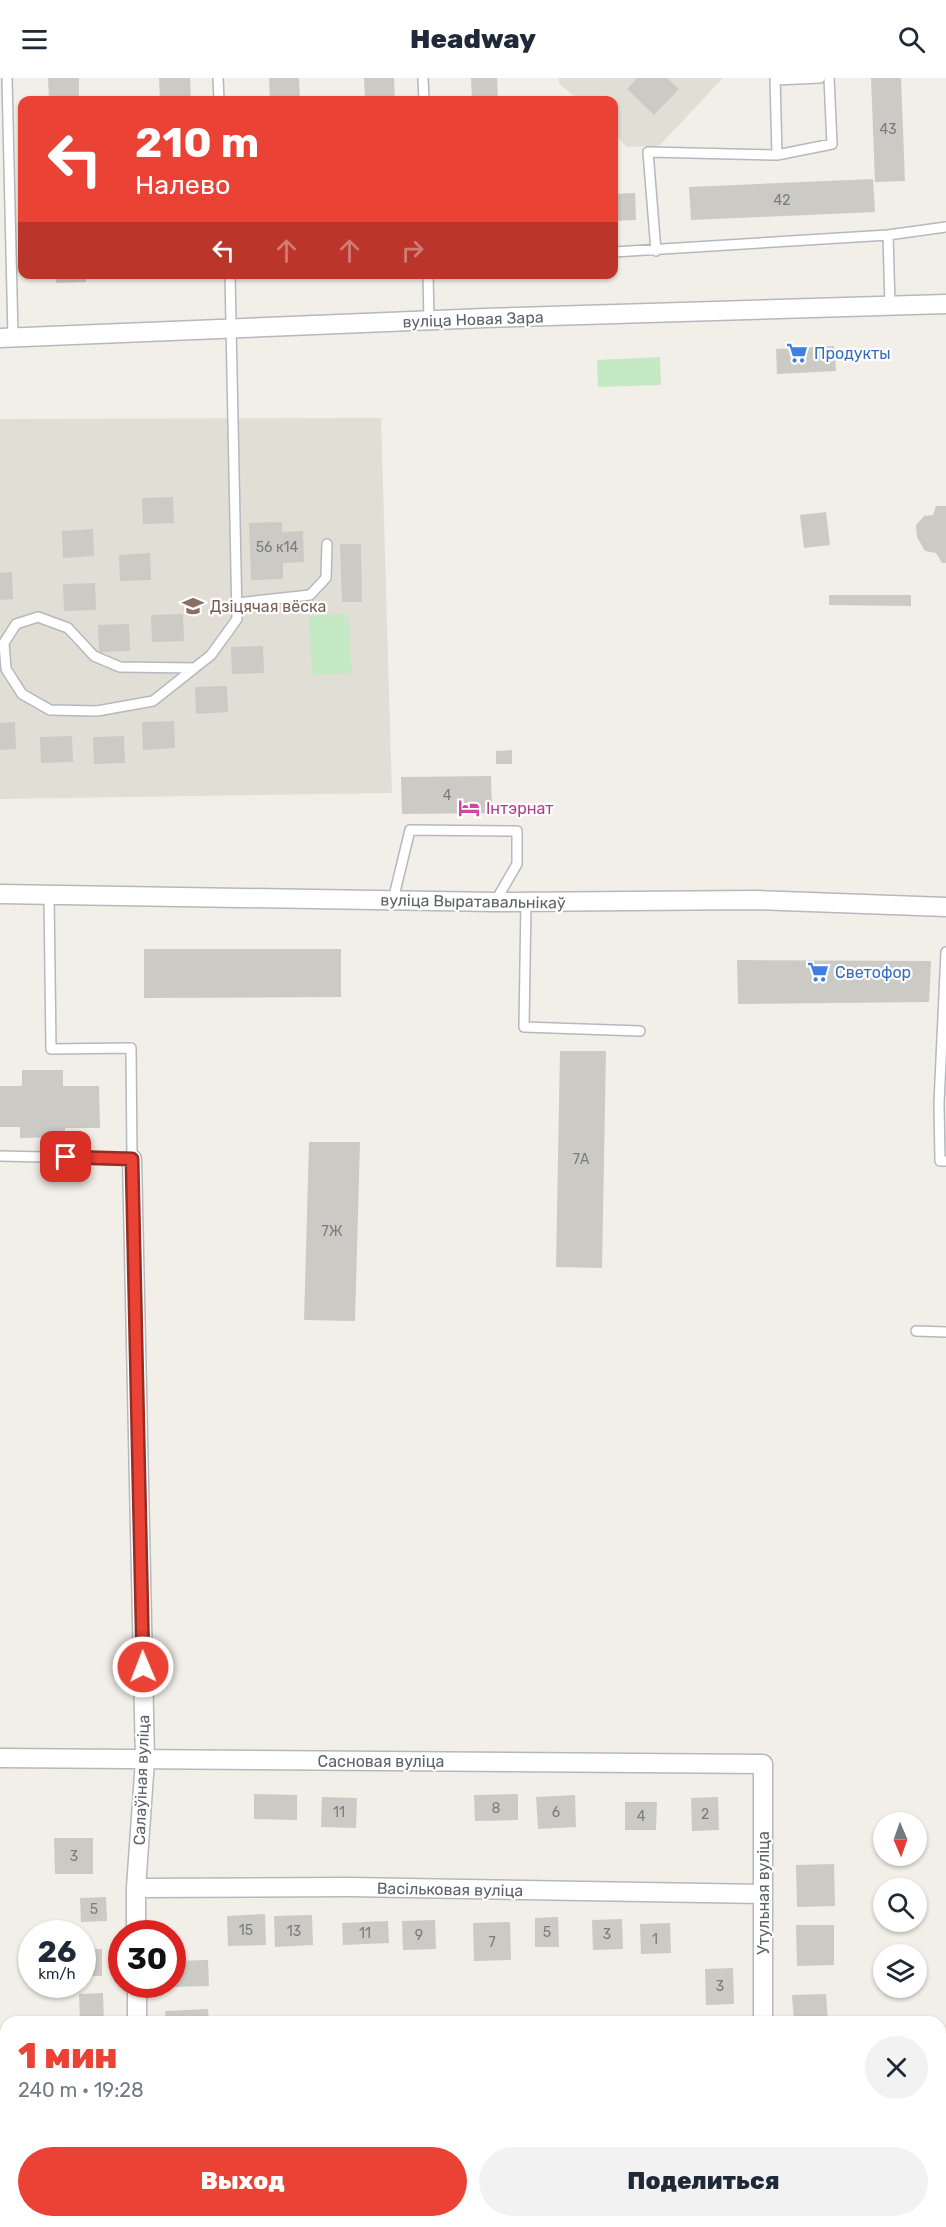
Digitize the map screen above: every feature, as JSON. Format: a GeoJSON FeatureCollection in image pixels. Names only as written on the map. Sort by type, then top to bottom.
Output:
{"type":"FeatureCollection","features":[{"type":"Feature","properties":{"kind":"street","name":"вуліца Новая Зара"},"geometry":{"type":"LineString","coordinates":[[7,338],[232,328],[946,304]]}},
{"type":"Feature","properties":{"kind":"street","name":"вуліца Выратавальнікаў"},"geometry":{"type":"LineString","coordinates":[[0,894],[495,902],[755,900],[946,907]]}},
{"type":"Feature","properties":{"kind":"street","name":"Салаўіная вуліца"},"geometry":{"type":"LineString","coordinates":[[132,1159],[145,1760],[136,1920]]}},
{"type":"Feature","properties":{"kind":"street","name":"Сасновая вуліца"},"geometry":{"type":"LineString","coordinates":[[0,1758],[763,1764]]}},
{"type":"Feature","properties":{"kind":"street","name":"Утульная вуліца"},"geometry":{"type":"LineString","coordinates":[[763,1764],[763,2016]]}},
{"type":"Feature","properties":{"kind":"street","name":"Васільковая вуліца"},"geometry":{"type":"LineString","coordinates":[[136,1888],[349,1887],[763,1894]]}},
{"type":"Feature","properties":{"kind":"street"},"geometry":{"type":"LineString","coordinates":[[136,1998],[137,2016]]}},
{"type":"Feature","properties":{"kind":"lane"},"geometry":{"type":"LineString","coordinates":[[6,78],[11,288],[7,338]]}},
{"type":"Feature","properties":{"kind":"lane"},"geometry":{"type":"LineString","coordinates":[[218,78],[219,96]]}},
{"type":"Feature","properties":{"kind":"lane"},"geometry":{"type":"LineString","coordinates":[[423,78],[424,96]]}},
{"type":"Feature","properties":{"kind":"lane"},"geometry":{"type":"LineString","coordinates":[[777,155],[775,79],[820,78]]}},
{"type":"Feature","properties":{"kind":"lane"},"geometry":{"type":"LineString","coordinates":[[656,251],[648,152],[777,155],[832,144],[830,78]]}},
{"type":"Feature","properties":{"kind":"lane"},"geometry":{"type":"LineString","coordinates":[[618,252],[888,235],[946,227]]}},
{"type":"Feature","properties":{"kind":"lane"},"geometry":{"type":"LineString","coordinates":[[888,235],[890,306]]}},
{"type":"Feature","properties":{"kind":"lane"},"geometry":{"type":"LineString","coordinates":[[194,668],[120,667],[94,656],[69,628],[38,617],[16,624],[4,644],[6,669],[22,694],[50,710],[97,711],[153,701],[211,655],[237,619],[230,279]]}},
{"type":"Feature","properties":{"kind":"lane"},"geometry":{"type":"LineString","coordinates":[[428,279],[429,321]]}},
{"type":"Feature","properties":{"kind":"lane"},"geometry":{"type":"LineString","coordinates":[[0,288],[11,288]]}},
{"type":"Feature","properties":{"kind":"lane"},"geometry":{"type":"LineString","coordinates":[[237,603],[310,595],[326,578],[327,544]]}},
{"type":"Feature","properties":{"kind":"lane"},"geometry":{"type":"LineString","coordinates":[[393,900],[410,830],[517,831],[517,864],[495,902]]}},
{"type":"Feature","properties":{"kind":"lane"},"geometry":{"type":"LineString","coordinates":[[0,1156],[132,1159],[131,1048],[51,1050],[49,895]]}},
{"type":"Feature","properties":{"kind":"lane"},"geometry":{"type":"LineString","coordinates":[[526,902],[524,1027],[640,1031]]}},
{"type":"Feature","properties":{"kind":"lane"},"geometry":{"type":"LineString","coordinates":[[946,952],[939,1103],[940,1161],[946,1161]]}},
{"type":"Feature","properties":{"kind":"lane"},"geometry":{"type":"LineString","coordinates":[[916,1331],[946,1332]]}},
{"type":"Feature","properties":{"kind":"shaded area"},"geometry":{"type":"Polygon","coordinates":[[[559,78],[723,78],[659,146],[627,147],[618,138],[618,96],[574,96],[559,83],[559,78]]]}},
{"type":"Feature","properties":{"kind":"shaded area","name":"Дзіцячая вёска"},"geometry":{"type":"Polygon","coordinates":[[[381,418],[392,793],[0,799],[0,419],[381,418]]]}},
{"type":"Feature","properties":{"kind":"green space"},"geometry":{"type":"Polygon","coordinates":[[[660,357],[661,385],[598,387],[597,360],[660,357]]]}},
{"type":"Feature","properties":{"kind":"green space"},"geometry":{"type":"Polygon","coordinates":[[[348,614],[352,673],[312,675],[309,616],[348,614]]]}},
{"type":"Feature","properties":{"kind":"building"},"geometry":{"type":"Polygon","coordinates":[[[48,78],[79,78],[79,96],[49,96],[48,78]]]}},
{"type":"Feature","properties":{"kind":"building"},"geometry":{"type":"Polygon","coordinates":[[[159,78],[190,78],[191,96],[160,96],[159,78]]]}},
{"type":"Feature","properties":{"kind":"building"},"geometry":{"type":"Polygon","coordinates":[[[269,78],[299,78],[300,96],[270,96],[269,78]]]}},
{"type":"Feature","properties":{"kind":"building"},"geometry":{"type":"Polygon","coordinates":[[[364,78],[394,78],[395,96],[365,96],[364,78]]]}},
{"type":"Feature","properties":{"kind":"building"},"geometry":{"type":"Polygon","coordinates":[[[471,78],[497,78],[498,96],[472,96],[471,78]]]}},
{"type":"Feature","properties":{"kind":"building"},"geometry":{"type":"Polygon","coordinates":[[[637,78],[667,78],[679,89],[654,115],[627,89],[637,78]]]}},
{"type":"Feature","properties":{"kind":"building"},"geometry":{"type":"Polygon","coordinates":[[[871,78],[901,78],[905,181],[875,182],[871,78]]]}},
{"type":"Feature","properties":{"kind":"building"},"geometry":{"type":"Polygon","coordinates":[[[873,179],[875,212],[691,220],[689,187],[873,179]]]}},
{"type":"Feature","properties":{"kind":"building"},"geometry":{"type":"Polygon","coordinates":[[[635,193],[636,220],[618,221],[618,194],[635,193]]]}},
{"type":"Feature","properties":{"kind":"building"},"geometry":{"type":"Polygon","coordinates":[[[56,279],[86,279],[86,282],[56,283],[56,279]]]}},
{"type":"Feature","properties":{"kind":"building"},"geometry":{"type":"Polygon","coordinates":[[[834,346],[836,371],[777,374],[776,349],[834,346]]]}},
{"type":"Feature","properties":{"kind":"building"},"geometry":{"type":"Polygon","coordinates":[[[173,497],[174,523],[143,524],[142,498],[173,497]]]}},
{"type":"Feature","properties":{"kind":"building"},"geometry":{"type":"Polygon","coordinates":[[[936,506],[946,506],[946,563],[942,563],[936,553],[925,551],[917,537],[916,525],[924,516],[933,515],[936,506]]]}},
{"type":"Feature","properties":{"kind":"building"},"geometry":{"type":"Polygon","coordinates":[[[826,512],[830,545],[804,548],[800,515],[826,512]]]}},
{"type":"Feature","properties":{"kind":"building"},"geometry":{"type":"Polygon","coordinates":[[[282,522],[282,532],[303,531],[304,562],[283,563],[283,579],[251,580],[249,523],[282,522]]]}},
{"type":"Feature","properties":{"kind":"building"},"geometry":{"type":"Polygon","coordinates":[[[93,529],[94,556],[63,558],[62,531],[93,529]]]}},
{"type":"Feature","properties":{"kind":"building"},"geometry":{"type":"Polygon","coordinates":[[[340,544],[361,544],[362,602],[342,602],[340,544]]]}},
{"type":"Feature","properties":{"kind":"building"},"geometry":{"type":"Polygon","coordinates":[[[150,553],[151,580],[120,581],[119,555],[150,553]]]}},
{"type":"Feature","properties":{"kind":"building"},"geometry":{"type":"Polygon","coordinates":[[[12,572],[13,599],[0,600],[0,573],[12,572]]]}},
{"type":"Feature","properties":{"kind":"building"},"geometry":{"type":"Polygon","coordinates":[[[95,583],[96,610],[64,611],[63,584],[95,583]]]}},
{"type":"Feature","properties":{"kind":"building"},"geometry":{"type":"Polygon","coordinates":[[[829,595],[911,595],[911,606],[829,605],[829,595]]]}},
{"type":"Feature","properties":{"kind":"building"},"geometry":{"type":"Polygon","coordinates":[[[183,614],[184,641],[152,642],[151,615],[183,614]]]}},
{"type":"Feature","properties":{"kind":"building"},"geometry":{"type":"Polygon","coordinates":[[[129,624],[130,651],[99,652],[98,625],[129,624]]]}},
{"type":"Feature","properties":{"kind":"building"},"geometry":{"type":"Polygon","coordinates":[[[263,646],[264,673],[232,674],[231,647],[263,646]]]}},
{"type":"Feature","properties":{"kind":"building"},"geometry":{"type":"Polygon","coordinates":[[[227,686],[228,712],[196,714],[195,687],[227,686]]]}},
{"type":"Feature","properties":{"kind":"building"},"geometry":{"type":"Polygon","coordinates":[[[174,721],[175,748],[143,750],[142,722],[174,721]]]}},
{"type":"Feature","properties":{"kind":"building"},"geometry":{"type":"Polygon","coordinates":[[[15,722],[16,749],[0,750],[0,723],[15,722]]]}},
{"type":"Feature","properties":{"kind":"building"},"geometry":{"type":"Polygon","coordinates":[[[72,736],[73,762],[41,763],[40,737],[72,736]]]}},
{"type":"Feature","properties":{"kind":"building"},"geometry":{"type":"Polygon","coordinates":[[[124,736],[125,763],[94,764],[93,737],[124,736]]]}},
{"type":"Feature","properties":{"kind":"building"},"geometry":{"type":"Polygon","coordinates":[[[512,750],[512,764],[496,764],[496,751],[512,750]]]}},
{"type":"Feature","properties":{"kind":"building"},"geometry":{"type":"Polygon","coordinates":[[[491,776],[492,813],[402,814],[401,777],[491,776]]]}},
{"type":"Feature","properties":{"kind":"building"},"geometry":{"type":"Polygon","coordinates":[[[144,949],[341,949],[341,997],[144,998],[144,949]]]}},
{"type":"Feature","properties":{"kind":"building"},"geometry":{"type":"Polygon","coordinates":[[[737,960],[931,961],[929,1002],[738,1004],[737,960]]]}},
{"type":"Feature","properties":{"kind":"building"},"geometry":{"type":"Polygon","coordinates":[[[560,1051],[606,1051],[602,1268],[556,1267],[560,1051]]]}},
{"type":"Feature","properties":{"kind":"building"},"geometry":{"type":"Polygon","coordinates":[[[22,1070],[63,1070],[63,1086],[99,1086],[100,1128],[65,1128],[65,1137],[20,1138],[20,1127],[0,1127],[0,1086],[22,1086],[22,1070]]]}},
{"type":"Feature","properties":{"kind":"building"},"geometry":{"type":"Polygon","coordinates":[[[309,1142],[360,1142],[355,1321],[304,1320],[309,1142]]]}},
{"type":"Feature","properties":{"kind":"building"},"geometry":{"type":"Polygon","coordinates":[[[254,1794],[297,1795],[297,1820],[254,1819],[254,1794]]]}},
{"type":"Feature","properties":{"kind":"building"},"geometry":{"type":"Polygon","coordinates":[[[518,1794],[518,1820],[475,1821],[474,1795],[518,1794]]]}},
{"type":"Feature","properties":{"kind":"building"},"geometry":{"type":"Polygon","coordinates":[[[575,1795],[576,1827],[538,1829],[536,1797],[575,1795]]]}},
{"type":"Feature","properties":{"kind":"building"},"geometry":{"type":"Polygon","coordinates":[[[322,1797],[357,1798],[356,1828],[321,1827],[322,1797]]]}},
{"type":"Feature","properties":{"kind":"building"},"geometry":{"type":"Polygon","coordinates":[[[718,1797],[719,1830],[692,1831],[691,1798],[718,1797]]]}},
{"type":"Feature","properties":{"kind":"building"},"geometry":{"type":"Polygon","coordinates":[[[625,1802],[657,1802],[656,1830],[625,1830],[625,1802]]]}},
{"type":"Feature","properties":{"kind":"building"},"geometry":{"type":"Polygon","coordinates":[[[54,1838],[93,1838],[93,1874],[55,1874],[54,1838]]]}},
{"type":"Feature","properties":{"kind":"building"},"geometry":{"type":"Polygon","coordinates":[[[834,1864],[835,1906],[797,1907],[796,1865],[834,1864]]]}},
{"type":"Feature","properties":{"kind":"building"},"geometry":{"type":"Polygon","coordinates":[[[106,1897],[107,1921],[81,1920],[80,1898],[106,1897]]]}},
{"type":"Feature","properties":{"kind":"building"},"geometry":{"type":"Polygon","coordinates":[[[265,1914],[266,1945],[228,1946],[227,1916],[265,1914]]]}},
{"type":"Feature","properties":{"kind":"building"},"geometry":{"type":"Polygon","coordinates":[[[312,1915],[313,1945],[275,1947],[274,1916],[312,1915]]]}},
{"type":"Feature","properties":{"kind":"building"},"geometry":{"type":"Polygon","coordinates":[[[558,1917],[559,1947],[535,1947],[535,1918],[558,1917]]]}},
{"type":"Feature","properties":{"kind":"building"},"geometry":{"type":"Polygon","coordinates":[[[622,1919],[623,1949],[593,1950],[592,1920],[622,1919]]]}},
{"type":"Feature","properties":{"kind":"building"},"geometry":{"type":"Polygon","coordinates":[[[435,1920],[436,1949],[403,1950],[402,1921],[435,1920]]]}},
{"type":"Feature","properties":{"kind":"building"},"geometry":{"type":"Polygon","coordinates":[[[388,1921],[389,1943],[343,1945],[342,1923],[388,1921]]]}},
{"type":"Feature","properties":{"kind":"building"},"geometry":{"type":"Polygon","coordinates":[[[510,1922],[511,1960],[474,1961],[473,1923],[510,1922]]]}},
{"type":"Feature","properties":{"kind":"building"},"geometry":{"type":"Polygon","coordinates":[[[670,1923],[671,1953],[641,1954],[640,1924],[670,1923]]]}},
{"type":"Feature","properties":{"kind":"building"},"geometry":{"type":"Polygon","coordinates":[[[796,1925],[834,1925],[834,1965],[797,1966],[796,1925]]]}},
{"type":"Feature","properties":{"kind":"building"},"geometry":{"type":"Polygon","coordinates":[[[96,1949],[102,1949],[102,1976],[96,1976],[96,1949]]]}},
{"type":"Feature","properties":{"kind":"building"},"geometry":{"type":"Polygon","coordinates":[[[208,1960],[209,1986],[186,1987],[186,1961],[208,1960]]]}},
{"type":"Feature","properties":{"kind":"building"},"geometry":{"type":"Polygon","coordinates":[[[733,1968],[734,2004],[706,2005],[705,1969],[733,1968]]]}},
{"type":"Feature","properties":{"kind":"building"},"geometry":{"type":"Polygon","coordinates":[[[96,1993],[103,1993],[104,2016],[80,2016],[79,1998],[96,1998],[96,1993]]]}},
{"type":"Feature","properties":{"kind":"building"},"geometry":{"type":"Polygon","coordinates":[[[826,1994],[828,2016],[794,2016],[792,1995],[826,1994]]]}},
{"type":"Feature","properties":{"kind":"building"},"geometry":{"type":"Polygon","coordinates":[[[208,2009],[209,2016],[165,2016],[165,2011],[208,2009]]]}},
{"type":"Feature","properties":{"kind":"place","name":"Продукты"},"geometry":{"type":"Point","coordinates":[797,353]}},
{"type":"Feature","properties":{"kind":"place","name":"Дзіцячая вёска"},"geometry":{"type":"Point","coordinates":[193,606]}},
{"type":"Feature","properties":{"kind":"place","name":"Інтэрнат"},"geometry":{"type":"Point","coordinates":[469,808]}},
{"type":"Feature","properties":{"kind":"place","name":"Светофор"},"geometry":{"type":"Point","coordinates":[818,972]}},
{"type":"Feature","properties":{"kind":"route"},"geometry":{"type":"LineString","coordinates":[[66,1157],[132,1159],[143,1667]]}}]}
